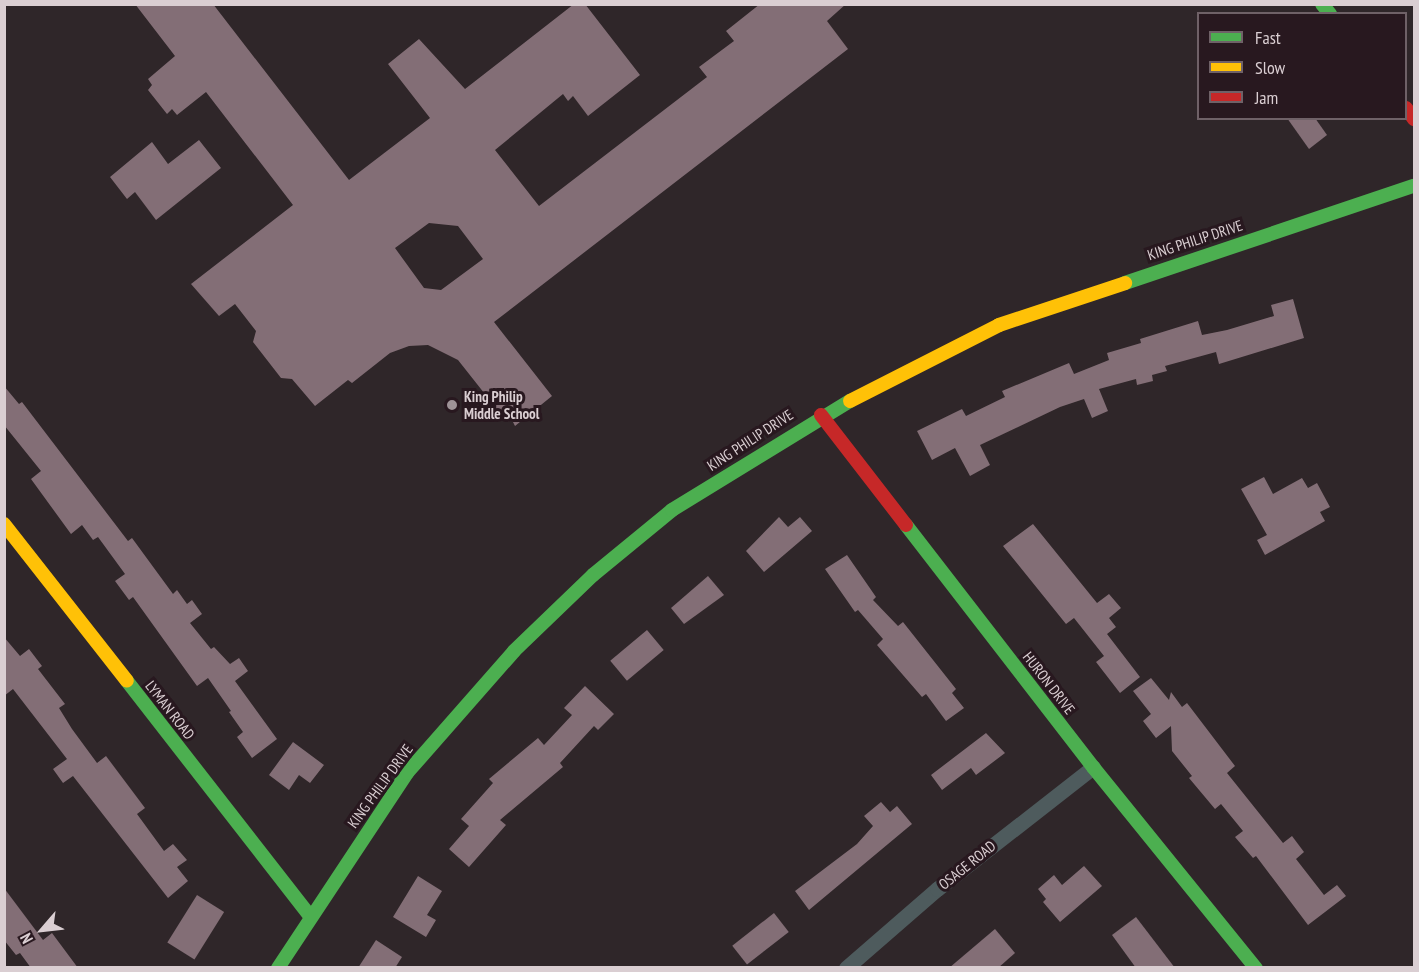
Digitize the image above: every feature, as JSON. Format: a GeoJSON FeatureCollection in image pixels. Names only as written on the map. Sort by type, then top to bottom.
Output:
{"type":"FeatureCollection","features":[{"type":"Feature","properties":{"kind":"street","name":"KING PHILIP DRIVE"},"geometry":{"type":"LineString","coordinates":[[278,968],[310,916],[407,773],[514,651],[593,575],[672,510],[820,415],[964,341],[1037,310],[1414,186]]}},
{"type":"Feature","properties":{"kind":"street","name":"HURON DRIVE"},"geometry":{"type":"LineString","coordinates":[[820,415],[1093,767],[1256,968]]}},
{"type":"Feature","properties":{"kind":"street","name":"LYMAN ROAD"},"geometry":{"type":"LineString","coordinates":[[4,524],[310,916]]}},
{"type":"Feature","properties":{"kind":"street","name":"OSAGE ROAD"},"geometry":{"type":"LineString","coordinates":[[846,968],[937,889],[1093,767]]}},
{"type":"Feature","properties":{"kind":"building"},"geometry":{"type":"Polygon","coordinates":[[[135,4],[213,4],[349,180],[430,118],[388,64],[419,39],[465,89],[574,4],[585,4],[640,75],[588,116],[573,96],[568,101],[563,94],[495,150],[539,206],[707,77],[699,67],[734,41],[726,31],[760,4],[846,4],[827,21],[848,49],[494,322],[552,396],[515,426],[512,420],[507,422],[458,360],[428,345],[409,346],[390,353],[352,383],[348,380],[315,406],[292,379],[281,378],[253,342],[256,331],[235,304],[219,316],[191,284],[293,205],[206,92],[177,115],[172,109],[167,114],[148,90],[152,85],[148,79],[175,56],[135,4]],[[429,223],[395,248],[424,288],[441,290],[483,259],[458,226],[429,223]]]}},
{"type":"Feature","properties":{"kind":"building"},"geometry":{"type":"Polygon","coordinates":[[[1288,120],[1316,120],[1327,135],[1309,149],[1288,120]]]}},
{"type":"Feature","properties":{"kind":"building"},"geometry":{"type":"Polygon","coordinates":[[[199,140],[221,168],[156,220],[135,192],[127,199],[110,177],[152,142],[168,164],[199,140]]]}},
{"type":"Feature","properties":{"kind":"building"},"geometry":{"type":"Polygon","coordinates":[[[1293,299],[1304,338],[1219,364],[1216,352],[1165,366],[1167,371],[1152,375],[1153,381],[1137,385],[1136,379],[1099,389],[1108,411],[1092,418],[1084,399],[1060,407],[980,445],[990,465],[970,476],[955,448],[932,460],[917,431],[962,409],[966,416],[1005,397],[1002,391],[1069,363],[1074,374],[1109,360],[1107,353],[1141,343],[1140,339],[1198,321],[1202,335],[1227,330],[1274,316],[1271,305],[1293,299]]]}},
{"type":"Feature","properties":{"kind":"building"},"geometry":{"type":"Polygon","coordinates":[[[4,386],[19,404],[22,402],[128,541],[132,538],[173,594],[177,590],[187,604],[192,600],[202,614],[190,623],[211,649],[214,647],[230,664],[239,658],[248,671],[235,681],[277,739],[252,758],[237,737],[243,732],[208,678],[197,686],[133,597],[129,600],[115,581],[125,574],[98,537],[93,540],[82,525],[71,534],[31,479],[41,471],[4,425],[4,386]]]}},
{"type":"Feature","properties":{"kind":"building"},"geometry":{"type":"Polygon","coordinates":[[[1264,477],[1273,494],[1302,478],[1308,488],[1317,483],[1330,507],[1320,512],[1325,521],[1265,555],[1257,540],[1267,535],[1241,489],[1264,477]]]}},
{"type":"Feature","properties":{"kind":"building"},"geometry":{"type":"Polygon","coordinates":[[[779,517],[788,527],[800,517],[812,531],[764,572],[746,551],[779,517]]]}},
{"type":"Feature","properties":{"kind":"building"},"geometry":{"type":"Polygon","coordinates":[[[1033,524],[1097,603],[1109,594],[1121,608],[1109,618],[1116,627],[1107,634],[1140,677],[1120,693],[1096,662],[1104,656],[1074,618],[1066,624],[1003,546],[1033,524]]]}},
{"type":"Feature","properties":{"kind":"building"},"geometry":{"type":"Polygon","coordinates":[[[847,555],[876,597],[873,600],[898,626],[903,622],[956,689],[952,693],[964,708],[946,721],[926,694],[922,697],[877,645],[883,639],[858,610],[855,612],[825,569],[847,555]]]}},
{"type":"Feature","properties":{"kind":"building"},"geometry":{"type":"Polygon","coordinates":[[[708,576],[724,595],[684,624],[671,608],[708,576]]]}},
{"type":"Feature","properties":{"kind":"building"},"geometry":{"type":"Polygon","coordinates":[[[647,630],[664,650],[627,681],[610,661],[647,630]]]}},
{"type":"Feature","properties":{"kind":"building"},"geometry":{"type":"Polygon","coordinates":[[[4,637],[20,656],[29,649],[42,666],[38,669],[65,704],[59,708],[72,729],[97,763],[106,756],[145,808],[137,814],[164,851],[173,844],[187,860],[177,867],[188,881],[168,898],[73,776],[63,783],[53,769],[67,759],[13,689],[4,696],[4,637]]]}},
{"type":"Feature","properties":{"kind":"building"},"geometry":{"type":"Polygon","coordinates":[[[1151,678],[1169,700],[1171,692],[1182,707],[1187,703],[1235,766],[1227,773],[1283,843],[1292,836],[1304,852],[1296,859],[1324,895],[1337,885],[1346,896],[1308,925],[1256,856],[1253,858],[1235,837],[1243,831],[1221,804],[1215,809],[1189,778],[1192,776],[1172,751],[1171,726],[1156,738],[1143,721],[1151,714],[1133,691],[1151,678]]]}},
{"type":"Feature","properties":{"kind":"building"},"geometry":{"type":"Polygon","coordinates":[[[585,686],[614,714],[598,730],[594,726],[560,763],[563,767],[500,820],[506,825],[469,867],[449,849],[469,826],[461,819],[493,783],[489,779],[538,738],[544,745],[572,715],[564,708],[585,686]]]}},
{"type":"Feature","properties":{"kind":"building"},"geometry":{"type":"Polygon","coordinates":[[[986,733],[1005,753],[976,775],[971,768],[942,790],[931,775],[986,733]]]}},
{"type":"Feature","properties":{"kind":"building"},"geometry":{"type":"Polygon","coordinates":[[[293,742],[324,765],[310,783],[299,775],[289,790],[269,775],[293,742]]]}},
{"type":"Feature","properties":{"kind":"building"},"geometry":{"type":"Polygon","coordinates":[[[881,802],[890,812],[897,806],[912,824],[809,910],[795,891],[857,844],[873,826],[864,816],[881,802]]]}},
{"type":"Feature","properties":{"kind":"building"},"geometry":{"type":"Polygon","coordinates":[[[1084,866],[1102,886],[1060,922],[1043,902],[1046,899],[1038,889],[1054,875],[1062,885],[1084,866]]]}},
{"type":"Feature","properties":{"kind":"building"},"geometry":{"type":"Polygon","coordinates":[[[418,876],[442,891],[427,915],[436,920],[426,937],[393,917],[418,876]]]}},
{"type":"Feature","properties":{"kind":"building"},"geometry":{"type":"Polygon","coordinates":[[[4,888],[43,940],[52,933],[78,968],[31,968],[20,953],[16,955],[4,940],[4,888]]]}},
{"type":"Feature","properties":{"kind":"building"},"geometry":{"type":"Polygon","coordinates":[[[197,895],[224,912],[194,959],[167,942],[197,895]]]}},
{"type":"Feature","properties":{"kind":"building"},"geometry":{"type":"Polygon","coordinates":[[[774,913],[789,932],[747,965],[732,946],[774,913]]]}},
{"type":"Feature","properties":{"kind":"building"},"geometry":{"type":"Polygon","coordinates":[[[1136,917],[1175,968],[1136,968],[1112,935],[1136,917]]]}},
{"type":"Feature","properties":{"kind":"building"},"geometry":{"type":"Polygon","coordinates":[[[995,929],[1015,953],[998,968],[949,968],[995,929]]]}},
{"type":"Feature","properties":{"kind":"building"},"geometry":{"type":"Polygon","coordinates":[[[376,940],[402,957],[395,968],[358,968],[376,940]]]}},
{"type":"Feature","properties":{"kind":"traffic: fast"},"geometry":{"type":"LineString","coordinates":[[1322,4],[1328,12]]}},
{"type":"Feature","properties":{"kind":"traffic: fast"},"geometry":{"type":"LineString","coordinates":[[1125,283],[1414,186]]}},
{"type":"Feature","properties":{"kind":"traffic: fast"},"geometry":{"type":"LineString","coordinates":[[278,968],[407,773],[514,651],[593,575],[672,510],[850,401]]}},
{"type":"Feature","properties":{"kind":"traffic: fast"},"geometry":{"type":"LineString","coordinates":[[906,525],[1093,767],[1256,968]]}},
{"type":"Feature","properties":{"kind":"traffic: fast"},"geometry":{"type":"LineString","coordinates":[[127,681],[310,916]]}},
{"type":"Feature","properties":{"kind":"traffic: slow"},"geometry":{"type":"LineString","coordinates":[[850,401],[999,325],[1125,283]]}},
{"type":"Feature","properties":{"kind":"traffic: slow"},"geometry":{"type":"LineString","coordinates":[[4,524],[127,681]]}},
{"type":"Feature","properties":{"kind":"traffic: jam"},"geometry":{"type":"LineString","coordinates":[[1407,109],[1414,119]]}},
{"type":"Feature","properties":{"kind":"traffic: jam"},"geometry":{"type":"LineString","coordinates":[[821,415],[906,525]]}},
{"type":"Feature","properties":{"kind":"place","name":"King Philip Middle School"},"geometry":{"type":"Point","coordinates":[452,405]}}]}
